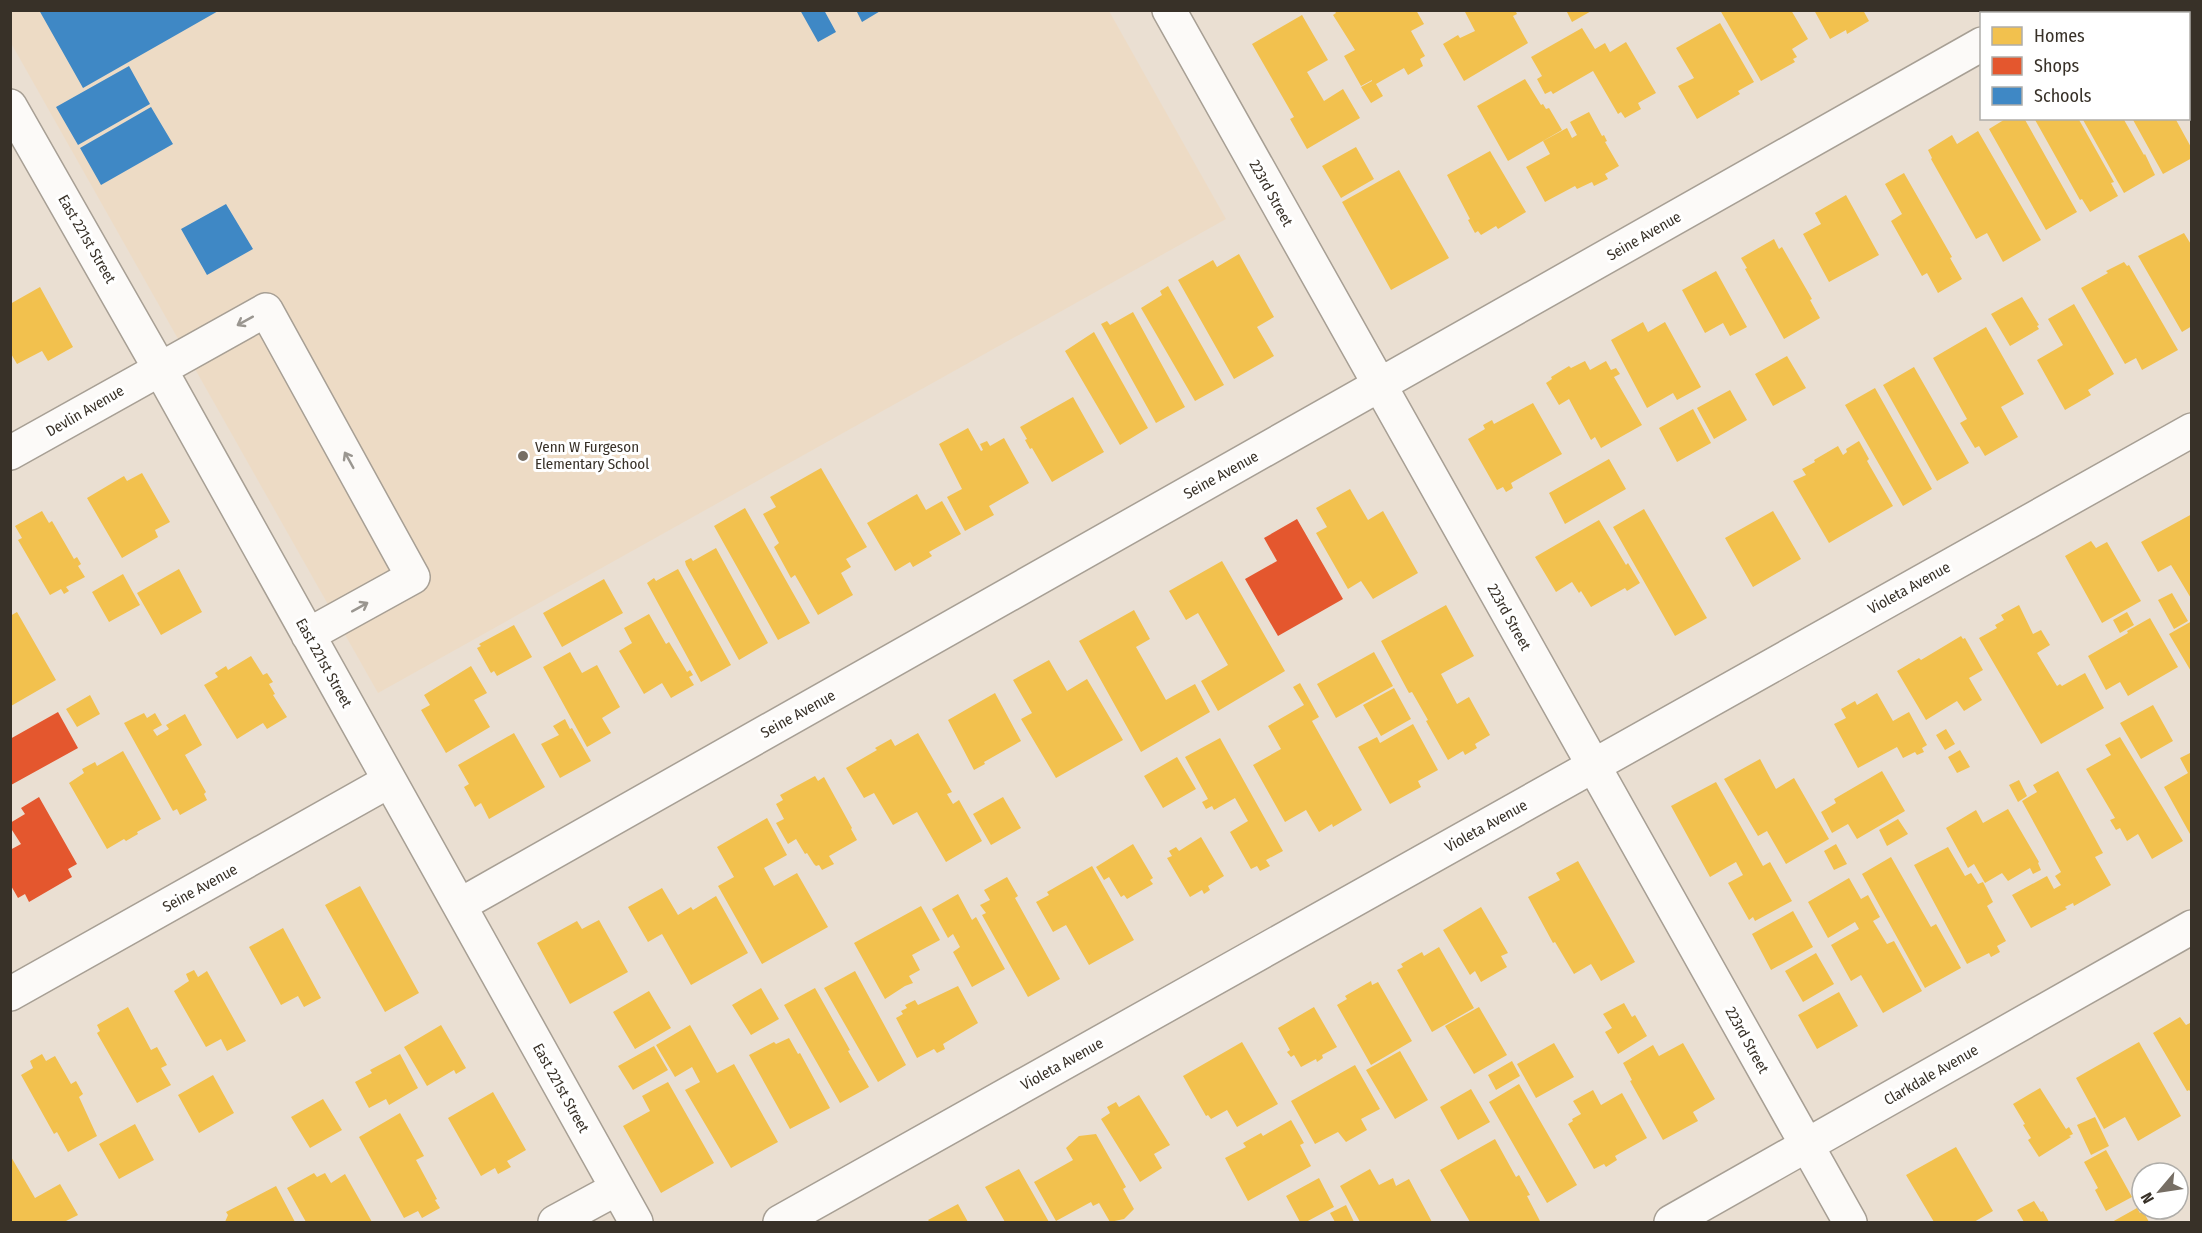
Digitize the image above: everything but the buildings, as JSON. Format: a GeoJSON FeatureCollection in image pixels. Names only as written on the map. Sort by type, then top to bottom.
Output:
{"type":"FeatureCollection","features":[{"type":"Feature","properties":{"kind":"street","name":"223rd Street"},"geometry":{"type":"LineString","coordinates":[[1169,10],[1850,1222]]}},
{"type":"Feature","properties":{"kind":"street","name":"Seine Avenue"},"geometry":{"type":"LineString","coordinates":[[460,905],[1980,45]]}},
{"type":"Feature","properties":{"kind":"street","name":"East 221st Street"},"geometry":{"type":"LineString","coordinates":[[10,105],[636,1222]]}},
{"type":"Feature","properties":{"kind":"street","name":"Devlin Avenue"},"geometry":{"type":"LineString","coordinates":[[10,453],[266,310],[413,577],[309,635]]}},
{"type":"Feature","properties":{"kind":"street","name":"Violeta Avenue"},"geometry":{"type":"LineString","coordinates":[[780,1222],[2192,430]]}},
{"type":"Feature","properties":{"kind":"street","name":"Seine Avenue"},"geometry":{"type":"LineString","coordinates":[[10,994],[389,781]]}},
{"type":"Feature","properties":{"kind":"street","name":"Clarkdale Avenue"},"geometry":{"type":"LineString","coordinates":[[1671,1222],[2192,927]]}},
{"type":"Feature","properties":{"kind":"street"},"geometry":{"type":"LineString","coordinates":[[555,1222],[616,1189]]}},
{"type":"Feature","properties":{"kind":"shaded area","name":"Venn W Furgeson Elementary School"},"geometry":{"type":"Polygon","coordinates":[[[10,11],[1109,11],[1226,219],[378,693],[11,43],[10,11]]]}},
{"type":"Feature","properties":{"kind":"place","name":"Venn W Furgeson Elementary School"},"geometry":{"type":"Point","coordinates":[523,456]}}]}
